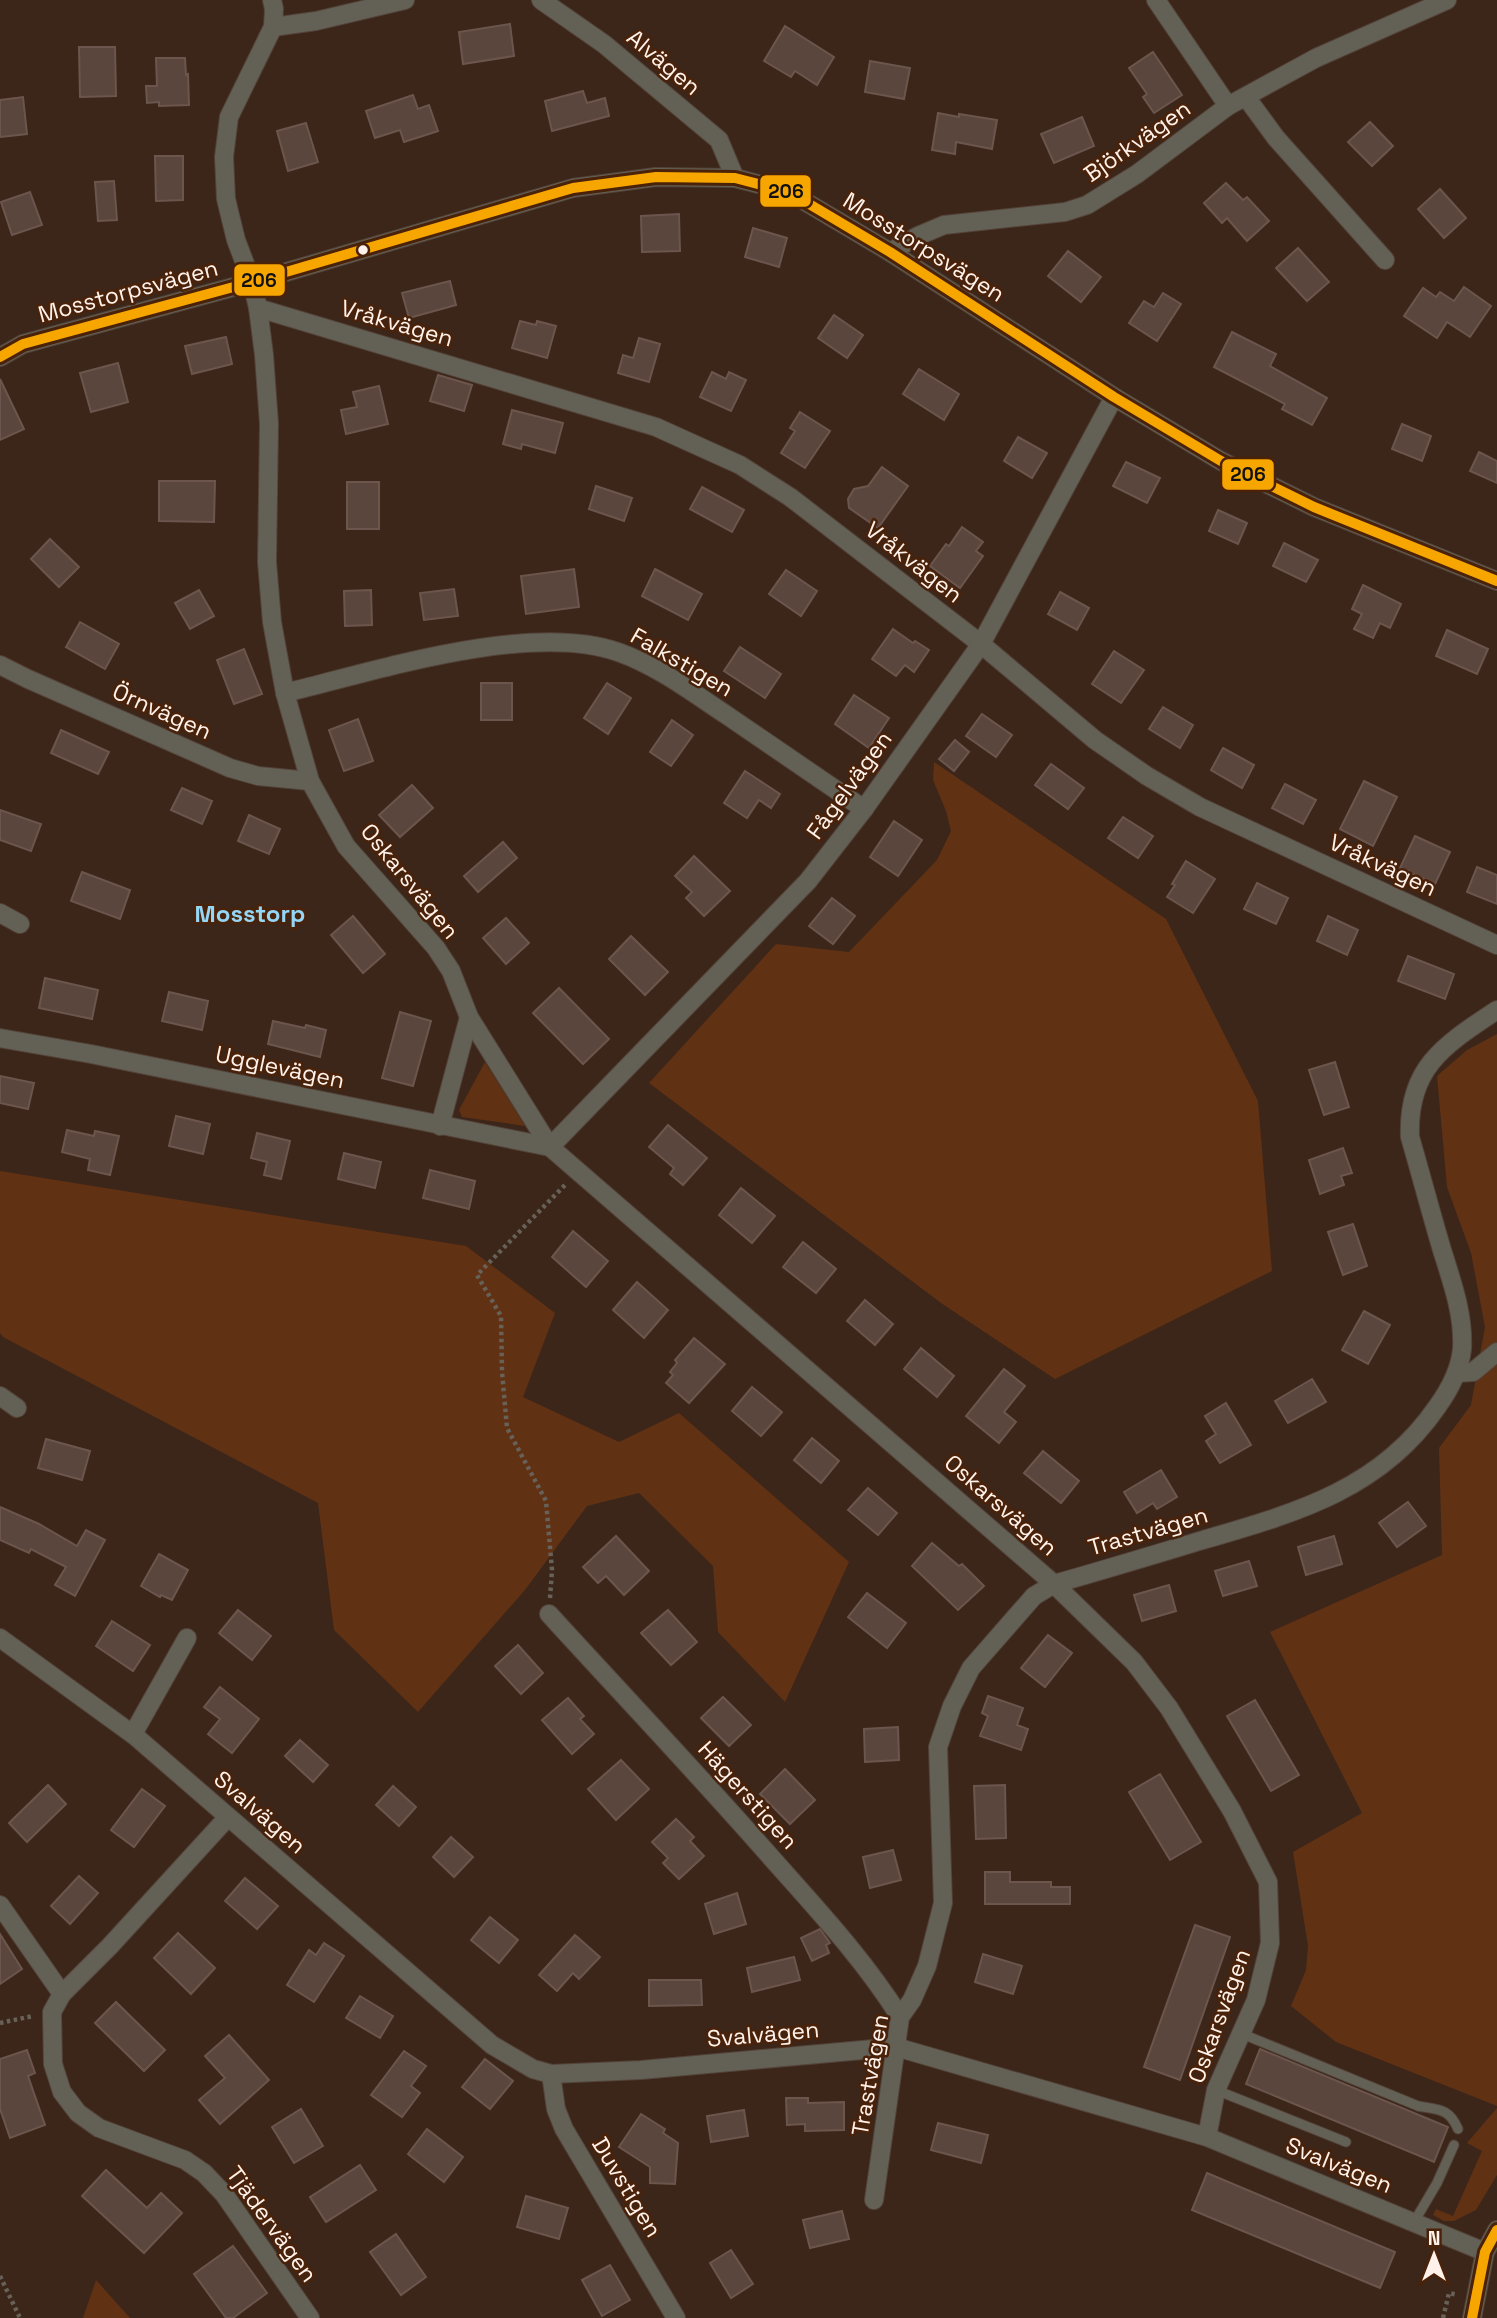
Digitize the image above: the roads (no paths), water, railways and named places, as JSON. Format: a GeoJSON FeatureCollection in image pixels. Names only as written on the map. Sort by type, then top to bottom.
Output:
{"type":"FeatureCollection","features":[{"type":"Feature","properties":{"kind":"street","name":"Oskarsvägen"},"geometry":{"type":"LineString","coordinates":[[272,0],[273,27],[229,117],[225,137],[226,199],[258,308],[269,424],[267,562],[272,622],[285,693],[310,781],[346,846],[436,948],[451,971],[469,1017],[550,1147],[1055,1584],[1134,1662],[1169,1708],[1232,1811],[1268,1882],[1270,1943],[1256,2000],[1216,2090],[1207,2137]]}},
{"type":"Feature","properties":{"kind":"street"},"geometry":{"type":"LineString","coordinates":[[273,27],[316,21],[405,0]]}},
{"type":"Feature","properties":{"kind":"street","name":"Alvägen"},"geometry":{"type":"LineString","coordinates":[[541,0],[604,44],[719,140],[735,178]]}},
{"type":"Feature","properties":{"kind":"street"},"geometry":{"type":"LineString","coordinates":[[1156,0],[1228,106]]}},
{"type":"Feature","properties":{"kind":"street","name":"Björkvägen"},"geometry":{"type":"LineString","coordinates":[[890,252],[943,225],[1065,212],[1087,205],[1137,174],[1228,106],[1316,58],[1447,0]]}},
{"type":"Feature","properties":{"kind":"street"},"geometry":{"type":"LineString","coordinates":[[1246,97],[1276,138],[1385,260]]}},
{"type":"Feature","properties":{"kind":"street","name":"Mosstorpsvägen"},"geometry":{"type":"LineString","coordinates":[[0,357],[23,344],[252,282],[573,188],[656,177],[735,178],[789,192],[890,252],[1114,397],[1221,461],[1293,498],[1497,581]]}},
{"type":"Feature","properties":{"kind":"street","name":"Vråkvägen"},"geometry":{"type":"LineString","coordinates":[[258,308],[656,427],[740,465],[790,497],[981,644],[1095,740],[1147,776],[1200,807],[1497,945]]}},
{"type":"Feature","properties":{"kind":"street","name":"Fågelvägen"},"geometry":{"type":"LineString","coordinates":[[550,1147],[808,881],[864,809],[981,644],[1114,397]]}},
{"type":"Feature","properties":{"kind":"street","name":"Falkstigen"},"geometry":{"type":"LineString","coordinates":[[285,693],[455,652],[513,644],[553,642],[617,651],[639,660],[684,687],[864,809]]}},
{"type":"Feature","properties":{"kind":"street","name":"Örnvägen"},"geometry":{"type":"LineString","coordinates":[[0,665],[230,768],[258,776],[310,781]]}},
{"type":"Feature","properties":{"kind":"street"},"geometry":{"type":"LineString","coordinates":[[0,913],[20,924]]}},
{"type":"Feature","properties":{"kind":"street","name":"Trastvägen"},"geometry":{"type":"LineString","coordinates":[[874,2200],[900,2017],[912,2000],[927,1966],[943,1903],[938,1747],[952,1706],[971,1668],[1034,1596],[1055,1584],[1267,1521],[1325,1499],[1362,1480],[1395,1456],[1424,1426],[1457,1373],[1462,1349],[1461,1313],[1410,1138],[1409,1113],[1419,1078],[1433,1059],[1462,1033],[1497,1010]]}},
{"type":"Feature","properties":{"kind":"street"},"geometry":{"type":"LineString","coordinates":[[440,1126],[469,1017]]}},
{"type":"Feature","properties":{"kind":"street","name":"Ugglevägen"},"geometry":{"type":"LineString","coordinates":[[0,1038],[550,1147]]}},
{"type":"Feature","properties":{"kind":"street"},"geometry":{"type":"LineString","coordinates":[[1457,1373],[1473,1372],[1497,1352]]}},
{"type":"Feature","properties":{"kind":"street"},"geometry":{"type":"LineString","coordinates":[[0,1396],[17,1408]]}},
{"type":"Feature","properties":{"kind":"street","name":"Hägerstigen"},"geometry":{"type":"LineString","coordinates":[[549,1614],[720,1799],[818,1910],[877,1980],[900,2017]]}},
{"type":"Feature","properties":{"kind":"street","name":"Svalvägen"},"geometry":{"type":"LineString","coordinates":[[0,1638],[132,1734],[492,2045],[533,2069],[551,2074],[641,2070],[896,2046],[1207,2137],[1485,2252]]}},
{"type":"Feature","properties":{"kind":"street"},"geometry":{"type":"LineString","coordinates":[[132,1734],[187,1638]]}},
{"type":"Feature","properties":{"kind":"street","name":"Tjädervägen"},"geometry":{"type":"LineString","coordinates":[[228,1817],[110,1946],[62,1994],[52,2012],[53,2064],[62,2092],[78,2113],[99,2128],[185,2160],[204,2173],[224,2194],[310,2318]]}},
{"type":"Feature","properties":{"kind":"street"},"geometry":{"type":"LineString","coordinates":[[0,1905],[62,1994]]}},
{"type":"Feature","properties":{"kind":"street","name":"Duvstigen"},"geometry":{"type":"LineString","coordinates":[[551,2074],[556,2109],[564,2129],[676,2318]]}},
{"type":"Feature","properties":{"kind":"street"},"geometry":{"type":"LineString","coordinates":[[1472,2318],[1485,2252],[1497,2230]]}},
{"type":"Feature","properties":{"kind":"lane"},"geometry":{"type":"LineString","coordinates":[[1240,2033],[1418,2106],[1444,2111],[1452,2116],[1458,2129]]}},
{"type":"Feature","properties":{"kind":"lane"},"geometry":{"type":"LineString","coordinates":[[1216,2090],[1346,2142]]}},
{"type":"Feature","properties":{"kind":"lane"},"geometry":{"type":"LineString","coordinates":[[1414,2222],[1437,2183],[1454,2145]]}},
{"type":"Feature","properties":{"kind":"district","name":"Mosstorp"},"geometry":{"type":"Point","coordinates":[250,913]}}]}
